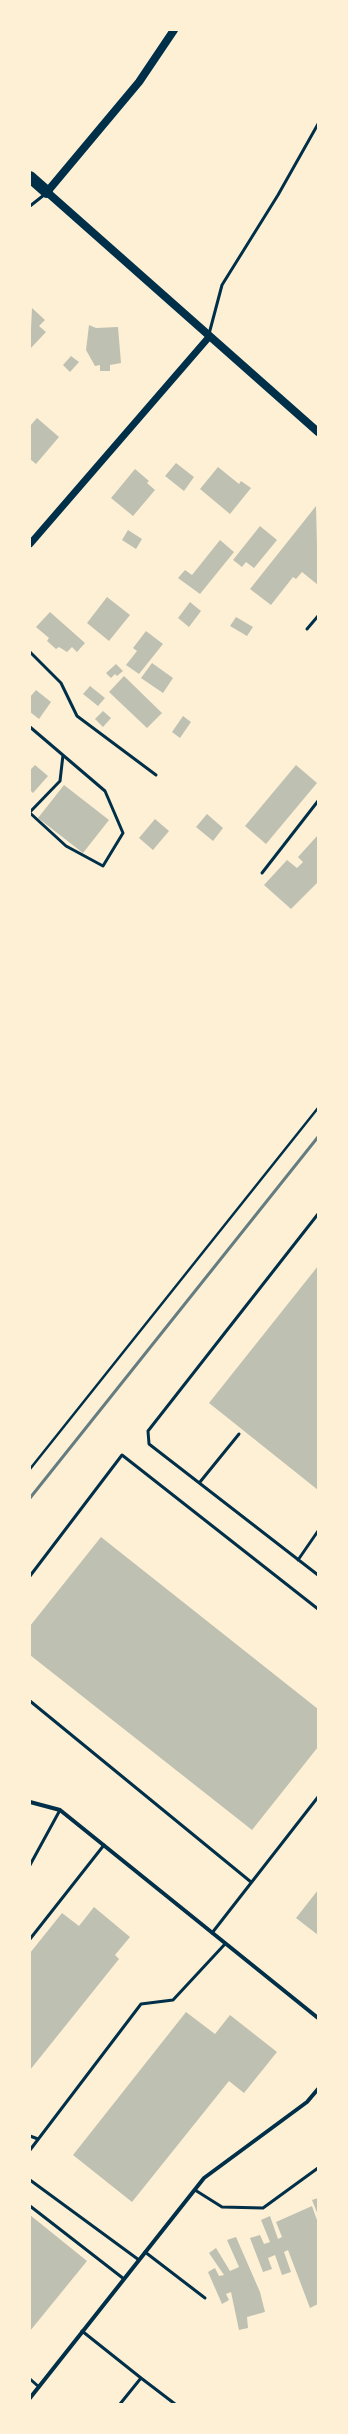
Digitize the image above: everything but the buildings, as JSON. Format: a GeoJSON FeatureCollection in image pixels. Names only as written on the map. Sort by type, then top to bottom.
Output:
{"type":"FeatureCollection","features":[{"type":"Feature","properties":{"kind":"highway"},"geometry":{"type":"LineString","coordinates":[[30,178],[48,192]]}},
{"type":"Feature","properties":{"kind":"main road"},"geometry":{"type":"LineString","coordinates":[[174,30],[139,82],[48,192],[209,337],[318,432]]}},
{"type":"Feature","properties":{"kind":"street"},"geometry":{"type":"LineString","coordinates":[[30,544],[209,337]]}},
{"type":"Feature","properties":{"kind":"street"},"geometry":{"type":"LineString","coordinates":[[30,1802],[60,1810],[318,2018]]}},
{"type":"Feature","properties":{"kind":"street"},"geometry":{"type":"LineString","coordinates":[[30,2398],[204,2178],[307,2102],[318,2089]]}},
{"type":"Feature","properties":{"kind":"lane"},"geometry":{"type":"LineString","coordinates":[[209,337],[222,285],[278,195],[318,124]]}},
{"type":"Feature","properties":{"kind":"lane"},"geometry":{"type":"LineString","coordinates":[[30,206],[48,192]]}},
{"type":"Feature","properties":{"kind":"lane"},"geometry":{"type":"LineString","coordinates":[[307,629],[318,616]]}},
{"type":"Feature","properties":{"kind":"lane"},"geometry":{"type":"LineString","coordinates":[[30,652],[61,683],[77,716],[156,775]]}},
{"type":"Feature","properties":{"kind":"lane"},"geometry":{"type":"LineString","coordinates":[[30,727],[63,755],[105,791],[123,833],[103,866],[66,846],[30,812],[60,781],[63,755]]}},
{"type":"Feature","properties":{"kind":"lane"},"geometry":{"type":"LineString","coordinates":[[262,873],[318,801]]}},
{"type":"Feature","properties":{"kind":"lane"},"geometry":{"type":"LineString","coordinates":[[318,1214],[148,1431],[149,1444],[200,1482],[318,1575]]}},
{"type":"Feature","properties":{"kind":"lane"},"geometry":{"type":"LineString","coordinates":[[200,1482],[239,1434]]}},
{"type":"Feature","properties":{"kind":"lane"},"geometry":{"type":"LineString","coordinates":[[30,1576],[122,1455],[318,1609]]}},
{"type":"Feature","properties":{"kind":"lane"},"geometry":{"type":"LineString","coordinates":[[298,1560],[318,1531]]}},
{"type":"Feature","properties":{"kind":"lane"},"geometry":{"type":"LineString","coordinates":[[30,1701],[251,1882]]}},
{"type":"Feature","properties":{"kind":"lane"},"geometry":{"type":"LineString","coordinates":[[212,1933],[318,1797]]}},
{"type":"Feature","properties":{"kind":"lane"},"geometry":{"type":"LineString","coordinates":[[30,1865],[60,1810]]}},
{"type":"Feature","properties":{"kind":"lane"},"geometry":{"type":"LineString","coordinates":[[30,1939],[104,1845]]}},
{"type":"Feature","properties":{"kind":"lane"},"geometry":{"type":"LineString","coordinates":[[30,2150],[141,2004],[173,2000],[226,1944]]}},
{"type":"Feature","properties":{"kind":"lane"},"geometry":{"type":"LineString","coordinates":[[30,2136],[38,2139]]}},
{"type":"Feature","properties":{"kind":"lane"},"geometry":{"type":"LineString","coordinates":[[195,2190],[222,2207],[263,2208],[318,2168]]}},
{"type":"Feature","properties":{"kind":"lane"},"geometry":{"type":"LineString","coordinates":[[30,2180],[139,2260]]}},
{"type":"Feature","properties":{"kind":"lane"},"geometry":{"type":"LineString","coordinates":[[30,2206],[124,2279]]}},
{"type":"Feature","properties":{"kind":"lane"},"geometry":{"type":"LineString","coordinates":[[145,2252],[205,2298]]}},
{"type":"Feature","properties":{"kind":"lane"},"geometry":{"type":"LineString","coordinates":[[82,2331],[175,2404]]}},
{"type":"Feature","properties":{"kind":"lane"},"geometry":{"type":"LineString","coordinates":[[120,2404],[141,2378]]}},
{"type":"Feature","properties":{"kind":"lane"},"geometry":{"type":"LineString","coordinates":[[30,2379],[39,2386]]}},
{"type":"Feature","properties":{"kind":"path"},"geometry":{"type":"LineString","coordinates":[[30,1469],[318,1108]]}},
{"type":"Feature","properties":{"kind":"railway"},"geometry":{"type":"LineString","coordinates":[[30,1498],[318,1137]]}}]}
